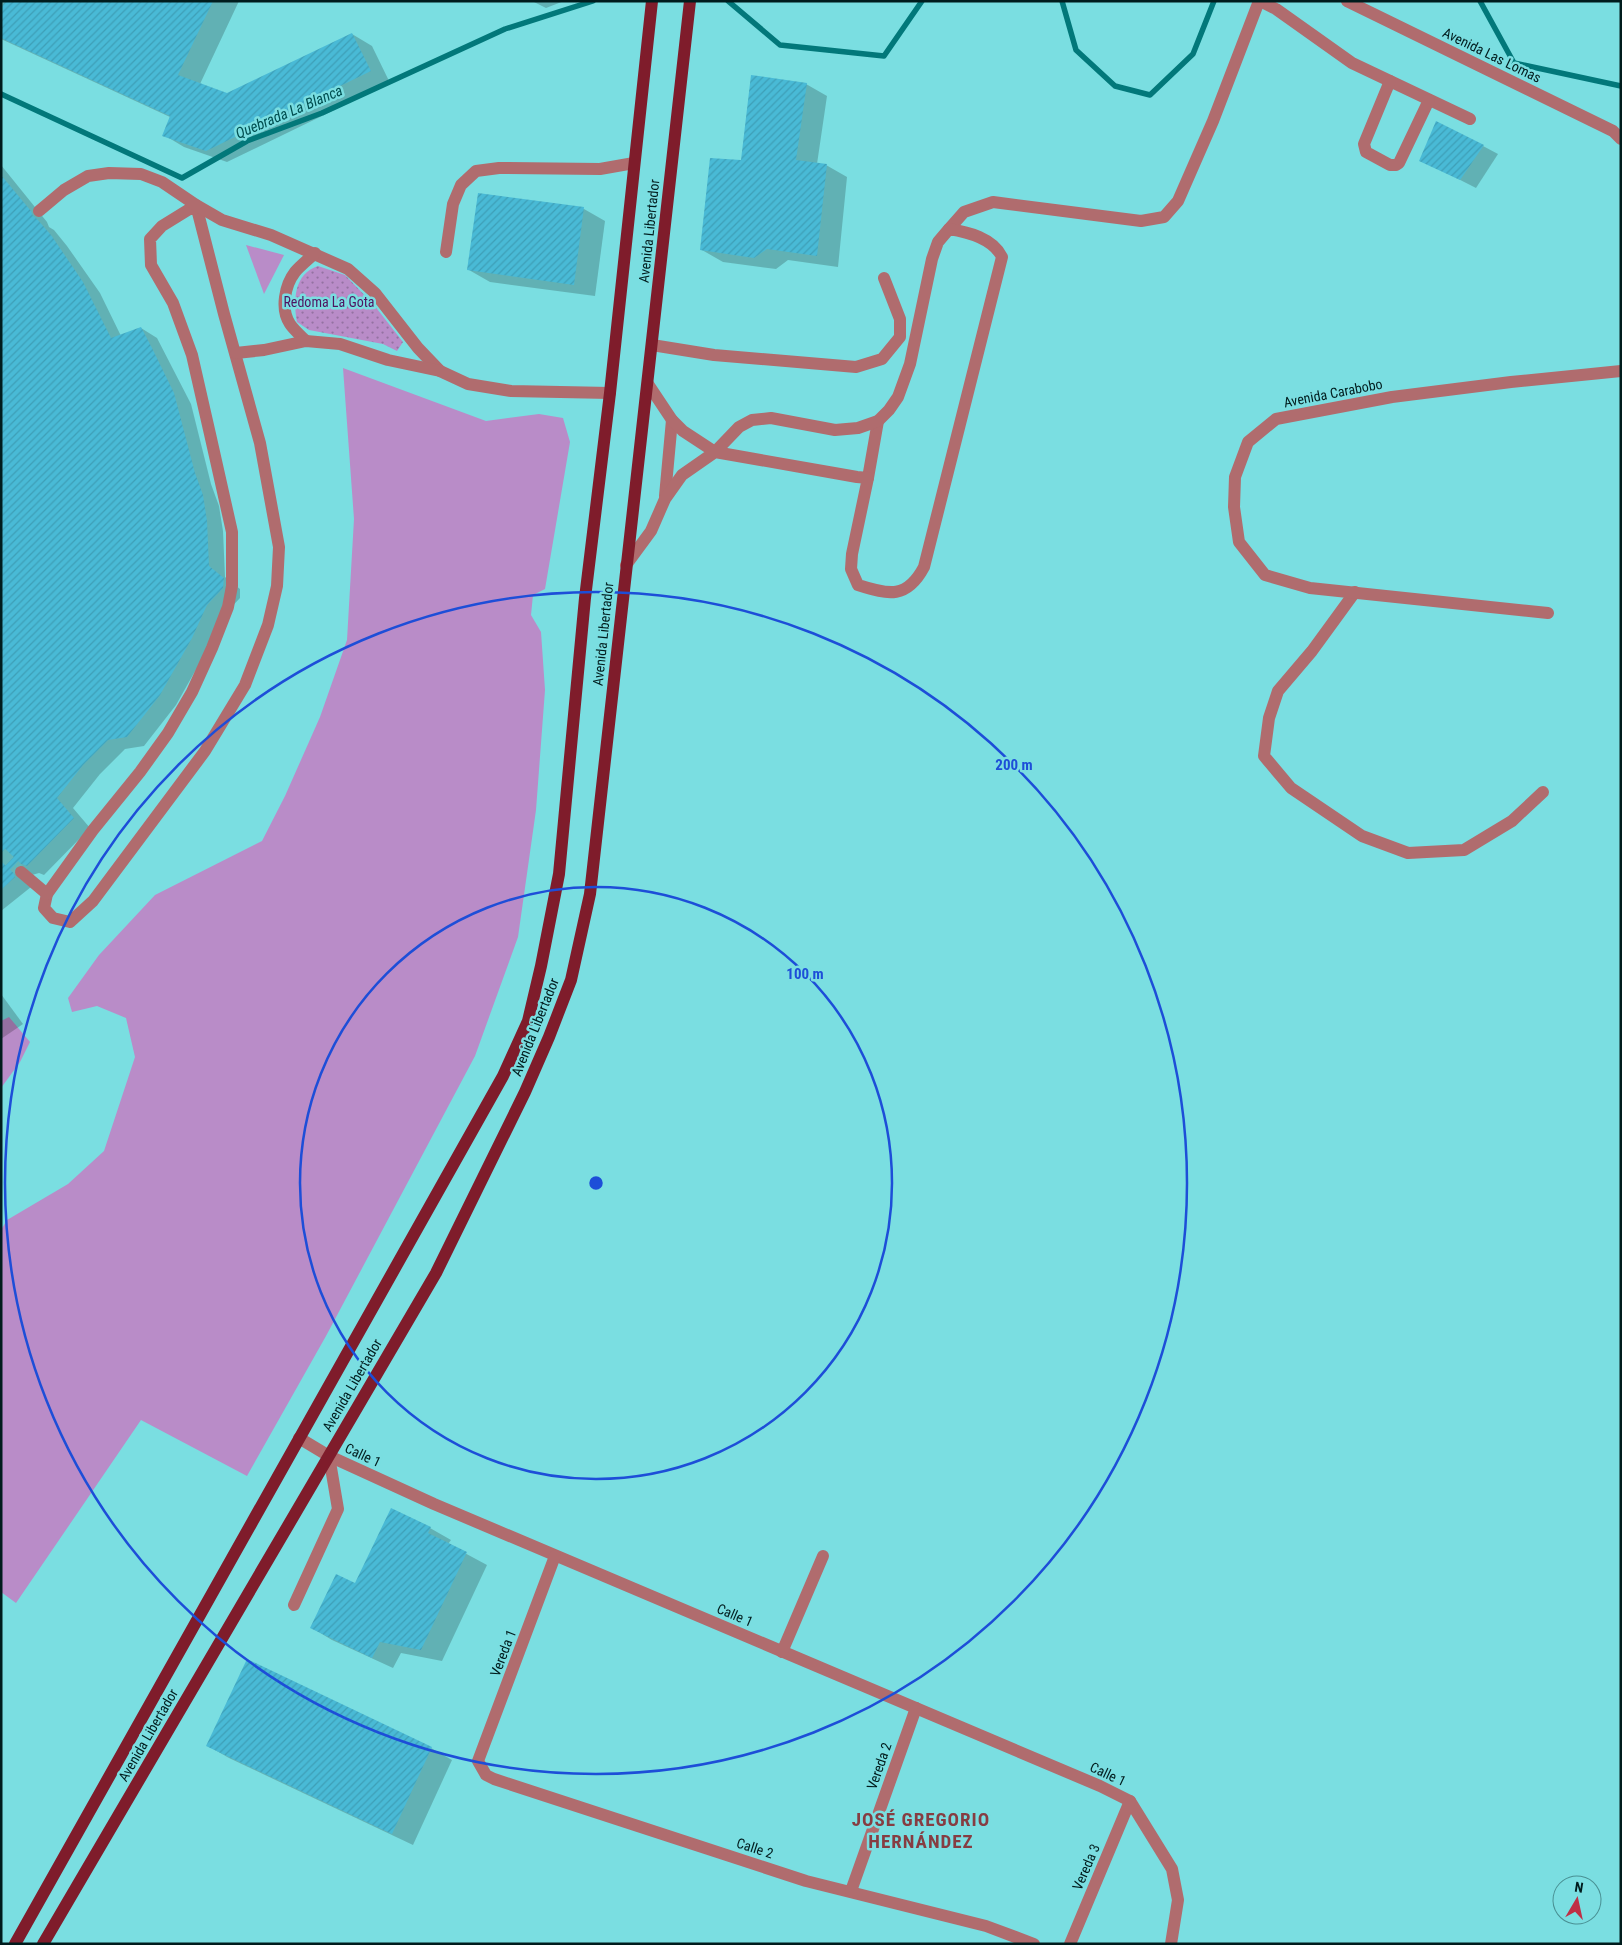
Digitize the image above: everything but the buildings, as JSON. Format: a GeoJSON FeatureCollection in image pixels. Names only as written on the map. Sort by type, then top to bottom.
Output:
{"type":"FeatureCollection","features":[{"type":"Feature","properties":{"kind":"main road","name":"Avenida Libertador"},"geometry":{"type":"LineString","coordinates":[[15,1944],[503,1076],[528,1021],[542,966],[559,874],[585,598],[610,393],[652,1]]}},
{"type":"Feature","properties":{"kind":"main road","name":"Avenida Libertador"},"geometry":{"type":"LineString","coordinates":[[43,1944],[436,1273],[524,1092],[571,980],[590,894],[690,1]]}},
{"type":"Feature","properties":{"kind":"street"},"geometry":{"type":"LineString","coordinates":[[626,565],[651,531],[665,499],[682,475],[715,452],[739,427],[752,420],[771,418],[835,430],[858,428],[878,421],[889,410],[898,397],[910,364],[932,259],[938,242],[964,212],[993,202],[1140,221],[1164,216],[1178,200],[1199,155],[1260,1],[1276,9],[1352,63],[1470,119]]}},
{"type":"Feature","properties":{"kind":"street","name":"Avenida Las Lomas"},"geometry":{"type":"LineString","coordinates":[[1347,1],[1613,131],[1621,139]]}},
{"type":"Feature","properties":{"kind":"street"},"geometry":{"type":"LineString","coordinates":[[1390,81],[1364,144],[1366,152],[1390,164],[1396,165],[1399,163],[1429,100]]}},
{"type":"Feature","properties":{"kind":"street"},"geometry":{"type":"LineString","coordinates":[[446,252],[453,204],[461,184],[476,171],[499,168],[600,169],[634,163]]}},
{"type":"Feature","properties":{"kind":"street"},"geometry":{"type":"LineString","coordinates":[[39,211],[64,190],[88,176],[109,172],[141,174],[162,182],[222,220],[271,235],[348,269],[375,293],[418,348],[440,371]]}},
{"type":"Feature","properties":{"kind":"street"},"geometry":{"type":"LineString","coordinates":[[196,205],[260,443],[279,547],[276,586],[268,625],[245,685],[205,751],[93,901],[70,922],[53,918],[44,908],[46,894],[92,830],[140,772],[168,733],[192,692],[208,657],[228,607],[232,586],[232,532],[192,355],[173,303],[151,265],[150,239],[162,226],[196,205]]}},
{"type":"Feature","properties":{"kind":"street"},"geometry":{"type":"LineString","coordinates":[[878,421],[852,554],[851,569],[858,584],[892,594],[907,588],[917,579],[924,567],[1002,257],[1000,251],[980,237],[949,229]]}},
{"type":"Feature","properties":{"kind":"street"},"geometry":{"type":"LineString","coordinates":[[306,341],[290,325],[284,312],[285,300],[287,289],[294,273],[315,253]]}},
{"type":"Feature","properties":{"kind":"street"},"geometry":{"type":"LineString","coordinates":[[652,345],[714,355],[856,367],[882,359],[900,338],[900,319],[884,278]]}},
{"type":"Feature","properties":{"kind":"street"},"geometry":{"type":"LineString","coordinates":[[236,353],[264,350],[306,341],[340,344],[388,360],[440,371],[468,384],[511,391],[610,393]]}},
{"type":"Feature","properties":{"kind":"street","name":"Avenida Carabobo"},"geometry":{"type":"LineString","coordinates":[[1548,613],[1310,588],[1266,575],[1239,542],[1234,507],[1235,477],[1248,442],[1276,419],[1392,397],[1621,371]]}},
{"type":"Feature","properties":{"kind":"street"},"geometry":{"type":"LineString","coordinates":[[648,384],[672,420],[683,431],[715,452],[868,478]]}},
{"type":"Feature","properties":{"kind":"street"},"geometry":{"type":"LineString","coordinates":[[665,499],[672,420]]}},
{"type":"Feature","properties":{"kind":"street"},"geometry":{"type":"LineString","coordinates":[[1356,592],[1312,651],[1278,691],[1269,718],[1264,756],[1291,788],[1362,836],[1408,853],[1464,850],[1512,821],[1543,792]]}},
{"type":"Feature","properties":{"kind":"street"},"geometry":{"type":"LineString","coordinates":[[21,872],[46,894]]}},
{"type":"Feature","properties":{"kind":"street","name":"Calle 1"},"geometry":{"type":"LineString","coordinates":[[299,1438],[329,1456],[434,1504],[1100,1786],[1130,1801]]}},
{"type":"Feature","properties":{"kind":"street"},"geometry":{"type":"LineString","coordinates":[[294,1606],[338,1509],[329,1456]]}},
{"type":"Feature","properties":{"kind":"street","name":"Vereda 1"},"geometry":{"type":"LineString","coordinates":[[478,1761],[555,1556]]}},
{"type":"Feature","properties":{"kind":"street"},"geometry":{"type":"LineString","coordinates":[[782,1652],[823,1556]]}},
{"type":"Feature","properties":{"kind":"street","name":"Vereda 2"},"geometry":{"type":"LineString","coordinates":[[851,1891],[916,1708]]}},
{"type":"Feature","properties":{"kind":"street","name":"Calle 2"},"geometry":{"type":"LineString","coordinates":[[478,1761],[486,1775],[494,1780],[806,1881],[986,1926],[1034,1944]]}},
{"type":"Feature","properties":{"kind":"street"},"geometry":{"type":"LineString","coordinates":[[1130,1801],[1172,1869],[1178,1900],[1171,1944]]}},
{"type":"Feature","properties":{"kind":"street","name":"Vereda 3"},"geometry":{"type":"LineString","coordinates":[[1070,1944],[1130,1801]]}},
{"type":"Feature","properties":{"kind":"green space"},"geometry":{"type":"Polygon","coordinates":[[[246,245],[284,255],[264,294],[246,245]]]}},
{"type":"Feature","properties":{"kind":"green space","name":"Redoma La Gota"},"geometry":{"type":"Polygon","coordinates":[[[318,266],[345,275],[374,305],[403,342],[397,351],[383,344],[309,330],[297,322],[295,305],[300,281],[310,270],[318,266]]]}},
{"type":"Feature","properties":{"kind":"green space"},"geometry":{"type":"Polygon","coordinates":[[[343,368],[486,421],[539,414],[563,418],[570,442],[545,589],[533,595],[531,615],[541,632],[545,690],[536,810],[518,937],[475,1056],[326,1336],[247,1476],[141,1420],[16,1603],[1,1592],[1,1230],[7,1220],[68,1184],[104,1151],[135,1057],[126,1018],[97,1006],[72,1012],[68,998],[99,955],[155,895],[262,841],[285,796],[320,717],[347,640],[354,519],[343,368]]]}},
{"type":"Feature","properties":{"kind":"green space"},"geometry":{"type":"Polygon","coordinates":[[[9,1017],[30,1042],[20,1062],[1,1088],[1,1021],[9,1017]]]}},
{"type":"Feature","properties":{"kind":"waterway","name":"Quebrada La Blanca"},"geometry":{"type":"LineString","coordinates":[[1,94],[182,178],[247,141],[322,113],[505,29],[593,1]]}},
{"type":"Feature","properties":{"kind":"waterway","name":"Quebrada La Blanca"},"geometry":{"type":"LineString","coordinates":[[728,1],[780,45],[884,56],[922,1]]}},
{"type":"Feature","properties":{"kind":"waterway","name":"Quebrada La Blanca"},"geometry":{"type":"LineString","coordinates":[[1062,1],[1076,50],[1115,86],[1150,95],[1193,54],[1214,1]]}},
{"type":"Feature","properties":{"kind":"waterway","name":"Quebrada La Blanca"},"geometry":{"type":"LineString","coordinates":[[1480,1],[1514,63],[1621,86]]}},
{"type":"Feature","properties":{"kind":"tunnel"},"geometry":{"type":"LineString","coordinates":[[1,853],[21,872]]}},
{"type":"Feature","properties":{"kind":"district","name":"JOSÉ GREGORIO HERNÁNDEZ"},"geometry":{"type":"Point","coordinates":[921,1830]}}]}
